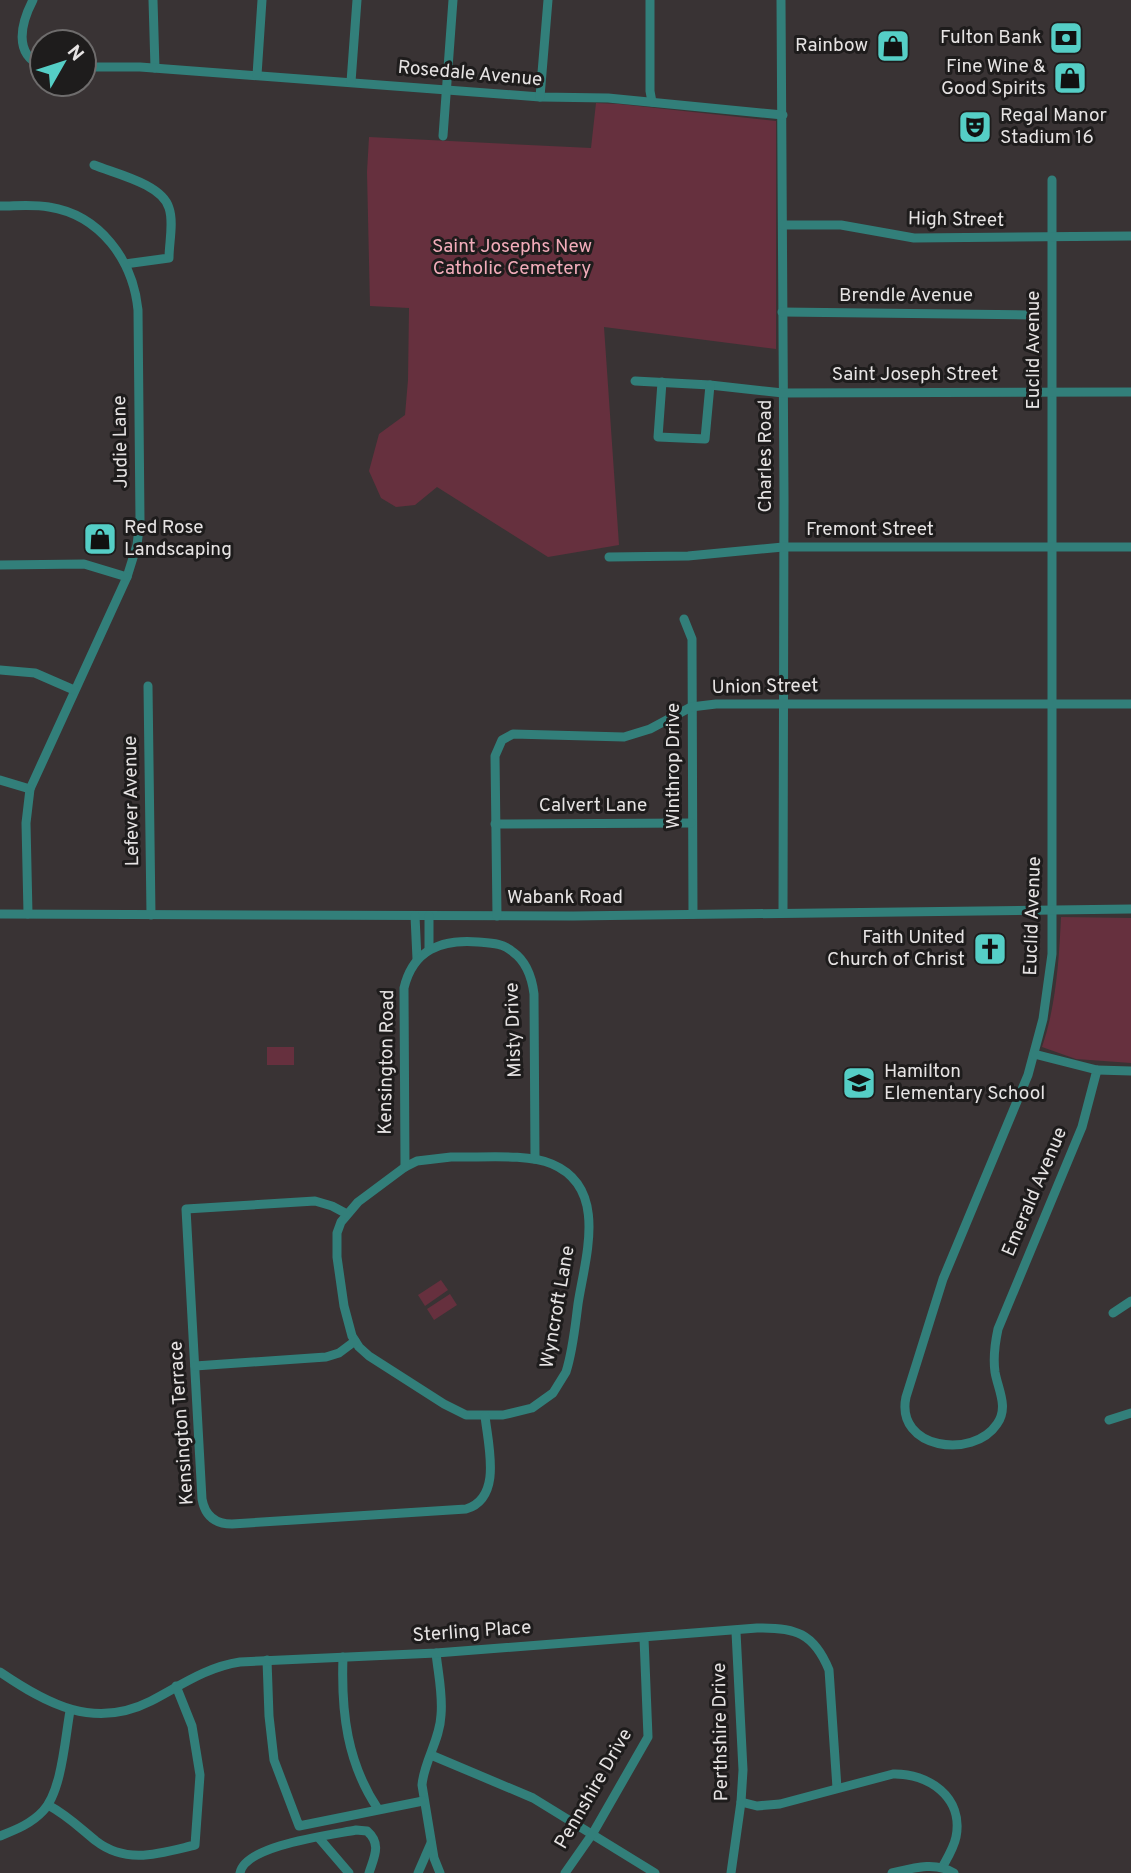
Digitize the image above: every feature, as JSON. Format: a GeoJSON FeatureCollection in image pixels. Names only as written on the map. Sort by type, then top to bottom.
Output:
{"type":"FeatureCollection","features":[{"type":"Feature","properties":{"kind":"street"},"geometry":{"type":"LineString","coordinates":[[28,57],[22,46],[21,33],[33,0]]}},
{"type":"Feature","properties":{"kind":"street"},"geometry":{"type":"LineString","coordinates":[[153,0],[155,68]]}},
{"type":"Feature","properties":{"kind":"street"},"geometry":{"type":"LineString","coordinates":[[257,75],[261,0]]}},
{"type":"Feature","properties":{"kind":"street"},"geometry":{"type":"LineString","coordinates":[[351,82],[357,0]]}},
{"type":"Feature","properties":{"kind":"street"},"geometry":{"type":"LineString","coordinates":[[443,135],[453,0]]}},
{"type":"Feature","properties":{"kind":"street"},"geometry":{"type":"LineString","coordinates":[[540,97],[548,0]]}},
{"type":"Feature","properties":{"kind":"street"},"geometry":{"type":"LineString","coordinates":[[650,0],[652,102]]}},
{"type":"Feature","properties":{"kind":"street","name":"Charles Road"},"geometry":{"type":"LineString","coordinates":[[781,0],[783,912]]}},
{"type":"Feature","properties":{"kind":"street","name":"Rosedale Avenue"},"geometry":{"type":"LineString","coordinates":[[98,67],[155,68],[540,97],[608,98],[783,115]]}},
{"type":"Feature","properties":{"kind":"street"},"geometry":{"type":"LineString","coordinates":[[94,165],[154,188],[164,196],[170,209],[169,258],[125,264]]}},
{"type":"Feature","properties":{"kind":"street","name":"Euclid Avenue"},"geometry":{"type":"LineString","coordinates":[[999,1325],[995,1340],[995,1373],[1003,1407],[998,1423],[973,1443],[956,1445],[923,1439],[909,1424],[906,1397],[943,1279],[1021,1097],[1048,992],[1053,910],[1052,180]]}},
{"type":"Feature","properties":{"kind":"street","name":"Judie Lane"},"geometry":{"type":"LineString","coordinates":[[0,206],[48,207],[74,214],[103,234],[125,264],[132,279],[138,310],[140,520],[137,545],[127,577],[30,789],[26,823],[28,914]]}},
{"type":"Feature","properties":{"kind":"street","name":"High Street"},"geometry":{"type":"LineString","coordinates":[[783,225],[841,225],[914,238],[1131,236]]}},
{"type":"Feature","properties":{"kind":"street","name":"Brendle Avenue"},"geometry":{"type":"LineString","coordinates":[[782,313],[1029,314]]}},
{"type":"Feature","properties":{"kind":"street","name":"Saint Joseph Street"},"geometry":{"type":"LineString","coordinates":[[635,381],[783,393],[1131,392]]}},
{"type":"Feature","properties":{"kind":"street"},"geometry":{"type":"LineString","coordinates":[[662,382],[658,437],[705,439],[710,385]]}},
{"type":"Feature","properties":{"kind":"street","name":"Fremont Street"},"geometry":{"type":"LineString","coordinates":[[609,557],[688,556],[783,547],[1131,547]]}},
{"type":"Feature","properties":{"kind":"street"},"geometry":{"type":"LineString","coordinates":[[0,565],[84,564],[127,577]]}},
{"type":"Feature","properties":{"kind":"street","name":"Winthrop Drive"},"geometry":{"type":"LineString","coordinates":[[684,619],[692,639],[693,914]]}},
{"type":"Feature","properties":{"kind":"street"},"geometry":{"type":"LineString","coordinates":[[0,670],[36,673],[74,690]]}},
{"type":"Feature","properties":{"kind":"street","name":"Lefever Avenue"},"geometry":{"type":"LineString","coordinates":[[148,686],[151,915]]}},
{"type":"Feature","properties":{"kind":"street","name":"Union Street"},"geometry":{"type":"LineString","coordinates":[[496,916],[495,756],[498,746],[507,736],[519,733],[624,737],[650,729],[691,707],[782,704],[1131,704]]}},
{"type":"Feature","properties":{"kind":"street"},"geometry":{"type":"LineString","coordinates":[[0,780],[30,789]]}},
{"type":"Feature","properties":{"kind":"street","name":"Calvert Lane"},"geometry":{"type":"LineString","coordinates":[[495,824],[691,823]]}},
{"type":"Feature","properties":{"kind":"street","name":"Wabank Road"},"geometry":{"type":"LineString","coordinates":[[0,914],[496,916],[1131,909]]}},
{"type":"Feature","properties":{"kind":"street","name":"Kensington Road"},"geometry":{"type":"LineString","coordinates":[[415,916],[417,959]]}},
{"type":"Feature","properties":{"kind":"street"},"geometry":{"type":"LineString","coordinates":[[429,916],[429,949]]}},
{"type":"Feature","properties":{"kind":"street","name":"Misty Drive"},"geometry":{"type":"LineString","coordinates":[[429,949],[448,942],[496,943],[512,951],[523,961],[530,974],[534,994],[535,1159]]}},
{"type":"Feature","properties":{"kind":"street","name":"Kensington Road"},"geometry":{"type":"LineString","coordinates":[[405,1167],[403,999],[405,981],[417,959],[429,949]]}},
{"type":"Feature","properties":{"kind":"street"},"geometry":{"type":"LineString","coordinates":[[1034,1054],[1097,1070],[1131,1071]]}},
{"type":"Feature","properties":{"kind":"street","name":"Emerald Avenue"},"geometry":{"type":"LineString","coordinates":[[999,1325],[1082,1126],[1097,1070]]}},
{"type":"Feature","properties":{"kind":"street","name":"Wyncroft Lane"},"geometry":{"type":"LineString","coordinates":[[347,1214],[358,1202],[405,1167],[417,1161],[451,1157],[535,1159],[549,1163],[568,1174],[581,1190],[589,1215],[586,1259],[569,1364],[553,1393],[538,1406],[519,1413],[485,1416],[458,1413],[369,1356],[355,1341]]}},
{"type":"Feature","properties":{"kind":"street","name":"Kensington Terrace"},"geometry":{"type":"LineString","coordinates":[[347,1214],[315,1201],[186,1209],[202,1499],[206,1513],[224,1524],[474,1507],[486,1496],[489,1482],[485,1416]]}},
{"type":"Feature","properties":{"kind":"street"},"geometry":{"type":"LineString","coordinates":[[195,1366],[327,1357],[339,1353],[355,1341],[348,1325],[337,1257],[337,1233],[347,1214]]}},
{"type":"Feature","properties":{"kind":"street"},"geometry":{"type":"LineString","coordinates":[[1113,1313],[1131,1301]]}},
{"type":"Feature","properties":{"kind":"street"},"geometry":{"type":"LineString","coordinates":[[1109,1420],[1131,1413]]}},
{"type":"Feature","properties":{"kind":"street","name":"Sterling Place"},"geometry":{"type":"LineString","coordinates":[[0,1672],[34,1694],[70,1711],[101,1713],[125,1710],[149,1702],[176,1686],[226,1664],[436,1653],[736,1632],[757,1628],[789,1629],[812,1640],[822,1652],[829,1670],[838,1788]]}},
{"type":"Feature","properties":{"kind":"street","name":"Perthshire Drive"},"geometry":{"type":"LineString","coordinates":[[730,1873],[741,1802],[743,1744],[736,1632]]}},
{"type":"Feature","properties":{"kind":"street","name":"Pennshire Drive"},"geometry":{"type":"LineString","coordinates":[[565,1873],[593,1833],[648,1737],[644,1638]]}},
{"type":"Feature","properties":{"kind":"street"},"geometry":{"type":"LineString","coordinates":[[436,1653],[441,1715],[423,1775],[431,1843],[440,1873]]}},
{"type":"Feature","properties":{"kind":"street"},"geometry":{"type":"LineString","coordinates":[[344,1657],[345,1730],[358,1772],[378,1809]]}},
{"type":"Feature","properties":{"kind":"street"},"geometry":{"type":"LineString","coordinates":[[267,1660],[274,1760],[299,1826],[424,1801]]}},
{"type":"Feature","properties":{"kind":"street"},"geometry":{"type":"LineString","coordinates":[[48,1805],[72,1819],[96,1841],[121,1854],[152,1855],[195,1845],[200,1775],[192,1726],[176,1686]]}},
{"type":"Feature","properties":{"kind":"street"},"geometry":{"type":"LineString","coordinates":[[0,1836],[36,1819],[48,1805],[55,1790],[70,1711]]}},
{"type":"Feature","properties":{"kind":"street"},"geometry":{"type":"LineString","coordinates":[[431,1755],[533,1798],[655,1873]]}},
{"type":"Feature","properties":{"kind":"street"},"geometry":{"type":"LineString","coordinates":[[741,1802],[757,1806],[780,1804],[892,1774],[904,1774],[929,1781],[937,1786],[954,1807],[957,1822],[956,1836],[943,1866]]}},
{"type":"Feature","properties":{"kind":"street"},"geometry":{"type":"LineString","coordinates":[[240,1873],[243,1864],[264,1851],[356,1830],[370,1833],[376,1842],[377,1849],[369,1873]]}},
{"type":"Feature","properties":{"kind":"street"},"geometry":{"type":"LineString","coordinates":[[319,1838],[349,1873]]}},
{"type":"Feature","properties":{"kind":"street"},"geometry":{"type":"LineString","coordinates":[[418,1873],[431,1843]]}},
{"type":"Feature","properties":{"kind":"street"},"geometry":{"type":"LineString","coordinates":[[892,1873],[912,1868],[943,1866],[954,1873]]}},
{"type":"Feature","properties":{"kind":"green space","name":"Saint Josephs New Catholic Cemetery"},"geometry":{"type":"Polygon","coordinates":[[[596,103],[776,121],[776,349],[604,327],[619,545],[548,557],[437,487],[415,505],[396,507],[381,498],[369,471],[379,434],[405,415],[409,308],[370,306],[367,172],[369,137],[591,148],[596,103]]]}},
{"type":"Feature","properties":{"kind":"green space"},"geometry":{"type":"Polygon","coordinates":[[[1061,917],[1131,918],[1131,1063],[1076,1059],[1042,1047],[1054,999],[1061,917]]]}},
{"type":"Feature","properties":{"kind":"green space"},"geometry":{"type":"Polygon","coordinates":[[[267,1047],[294,1047],[294,1065],[267,1065],[267,1047]]]}},
{"type":"Feature","properties":{"kind":"green space"},"geometry":{"type":"Polygon","coordinates":[[[441,1280],[448,1290],[425,1306],[418,1295],[441,1280]]]}},
{"type":"Feature","properties":{"kind":"green space"},"geometry":{"type":"Polygon","coordinates":[[[450,1294],[457,1305],[434,1320],[427,1309],[450,1294]]]}},
{"type":"Feature","properties":{"kind":"place","name":"Fulton Bank"},"geometry":{"type":"Point","coordinates":[1066,38]}},
{"type":"Feature","properties":{"kind":"place","name":"Rainbow"},"geometry":{"type":"Point","coordinates":[893,46]}},
{"type":"Feature","properties":{"kind":"place","name":"Fine Wine & Good Spirits"},"geometry":{"type":"Point","coordinates":[1070,78]}},
{"type":"Feature","properties":{"kind":"place","name":"Regal Manor Stadium 16"},"geometry":{"type":"Point","coordinates":[975,127]}},
{"type":"Feature","properties":{"kind":"place","name":"Red Rose Landscaping"},"geometry":{"type":"Point","coordinates":[100,539]}},
{"type":"Feature","properties":{"kind":"place","name":"Faith United Church of Christ"},"geometry":{"type":"Point","coordinates":[990,949]}},
{"type":"Feature","properties":{"kind":"place","name":"Hamilton Elementary School"},"geometry":{"type":"Point","coordinates":[859,1083]}}]}
